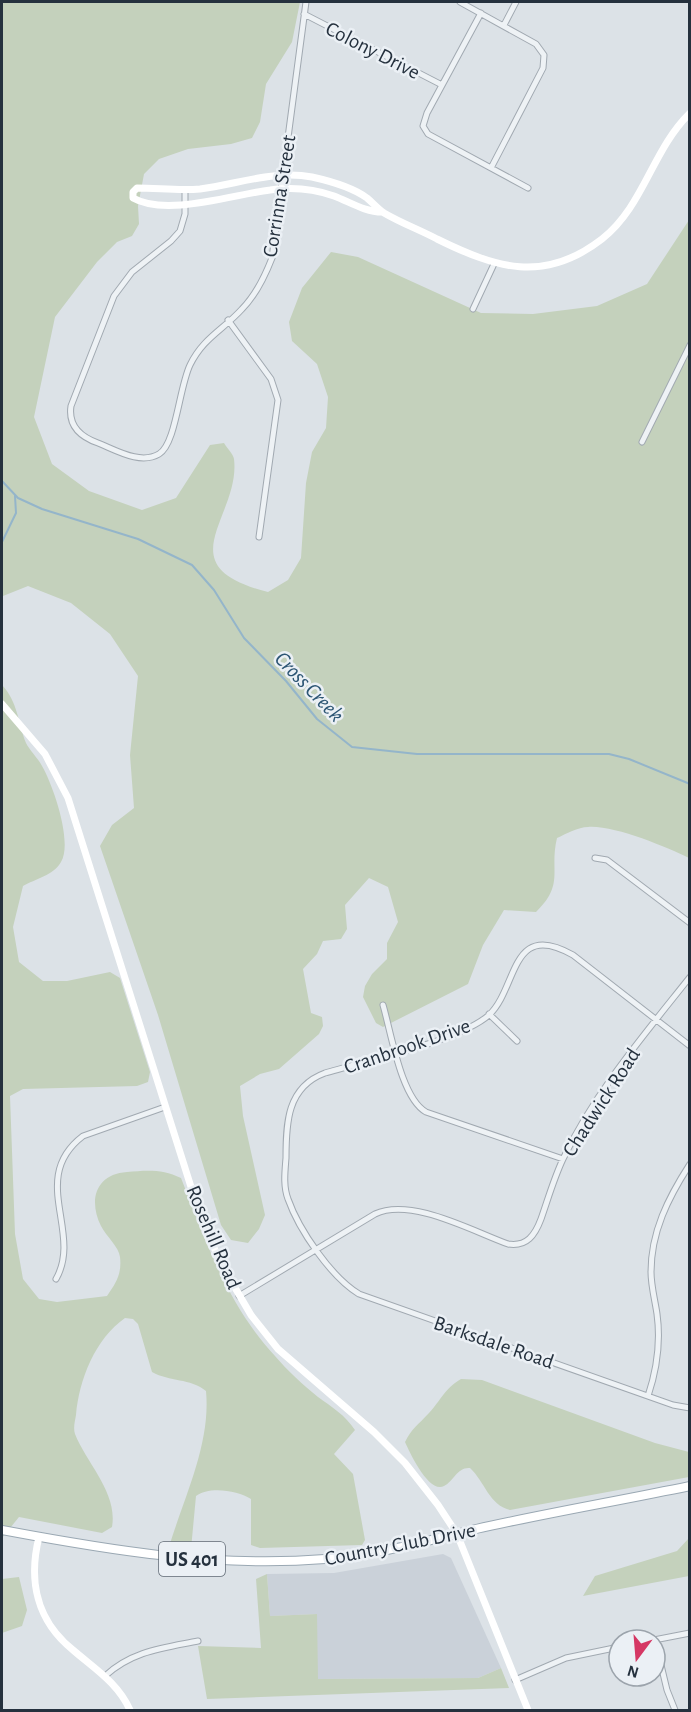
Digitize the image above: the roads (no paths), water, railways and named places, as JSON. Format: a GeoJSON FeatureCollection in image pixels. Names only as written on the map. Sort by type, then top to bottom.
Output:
{"type":"FeatureCollection","features":[{"type":"Feature","properties":{"kind":"main road"},"geometry":{"type":"LineString","coordinates":[[382,212],[371,212],[322,193],[282,189],[185,205],[146,202],[134,198],[133,192],[137,188],[185,190],[267,176],[310,177],[336,184],[367,198],[382,212],[473,257],[494,264],[514,267],[547,264],[579,253],[601,239],[632,207],[666,143],[690,113]]}},
{"type":"Feature","properties":{"kind":"main road","name":"Rosehill Road"},"geometry":{"type":"LineString","coordinates":[[2,704],[45,754],[68,798],[207,1234],[239,1296],[278,1349],[374,1432],[405,1463],[457,1534],[528,1710]]}},
{"type":"Feature","properties":{"kind":"main road","name":"Country Club Drive"},"geometry":{"type":"LineString","coordinates":[[2,1530],[152,1556],[266,1561],[325,1559],[369,1554],[690,1486]]}},
{"type":"Feature","properties":{"kind":"main road"},"geometry":{"type":"LineString","coordinates":[[39,1537],[34,1569],[37,1598],[43,1615],[65,1643],[105,1676],[120,1692],[130,1710]]}},
{"type":"Feature","properties":{"kind":"street","name":"Corrinna Street"},"geometry":{"type":"LineString","coordinates":[[185,190],[185,205],[180,231],[132,272],[110,304],[70,406],[71,419],[78,431],[88,439],[135,457],[148,458],[160,453],[171,439],[180,392],[189,367],[209,337],[244,308],[267,270],[275,245],[306,2]]}},
{"type":"Feature","properties":{"kind":"street"},"geometry":{"type":"LineString","coordinates":[[460,2],[536,44],[542,50],[545,59],[543,68],[491,168]]}},
{"type":"Feature","properties":{"kind":"street"},"geometry":{"type":"LineString","coordinates":[[504,25],[516,2]]}},
{"type":"Feature","properties":{"kind":"street"},"geometry":{"type":"LineString","coordinates":[[481,13],[425,117],[425,130],[528,188]]}},
{"type":"Feature","properties":{"kind":"street","name":"Colony Drive"},"geometry":{"type":"LineString","coordinates":[[304,14],[442,85]]}},
{"type":"Feature","properties":{"kind":"street"},"geometry":{"type":"LineString","coordinates":[[473,309],[494,264]]}},
{"type":"Feature","properties":{"kind":"street"},"geometry":{"type":"LineString","coordinates":[[228,320],[271,379],[278,400],[259,537]]}},
{"type":"Feature","properties":{"kind":"street"},"geometry":{"type":"LineString","coordinates":[[642,442],[690,345]]}},
{"type":"Feature","properties":{"kind":"street"},"geometry":{"type":"LineString","coordinates":[[595,858],[607,860],[690,923]]}},
{"type":"Feature","properties":{"kind":"street","name":"Cranbrook Drive"},"geometry":{"type":"LineString","coordinates":[[317,1249],[286,1194],[287,1113],[295,1096],[314,1077],[458,1034],[489,1014],[499,1000],[519,956],[535,947],[552,946],[573,955],[690,1046]]}},
{"type":"Feature","properties":{"kind":"street","name":"Chadwick Road"},"geometry":{"type":"LineString","coordinates":[[239,1296],[375,1214],[400,1208],[508,1244],[521,1244],[529,1240],[537,1230],[563,1160],[608,1084],[690,977]]}},
{"type":"Feature","properties":{"kind":"street"},"geometry":{"type":"LineString","coordinates":[[383,1005],[410,1097],[422,1110],[563,1160]]}},
{"type":"Feature","properties":{"kind":"street"},"geometry":{"type":"LineString","coordinates":[[489,1014],[517,1041]]}},
{"type":"Feature","properties":{"kind":"street"},"geometry":{"type":"LineString","coordinates":[[56,1279],[61,1267],[63,1248],[57,1187],[61,1161],[74,1143],[83,1136],[165,1107]]}},
{"type":"Feature","properties":{"kind":"street"},"geometry":{"type":"LineString","coordinates":[[648,1396],[659,1350],[651,1275],[653,1249],[663,1212],[690,1164]]}},
{"type":"Feature","properties":{"kind":"street","name":"Barksdale Road"},"geometry":{"type":"LineString","coordinates":[[317,1249],[341,1281],[367,1298],[648,1396],[690,1408]]}},
{"type":"Feature","properties":{"kind":"street"},"geometry":{"type":"LineString","coordinates":[[667,1638],[690,1633]]}},
{"type":"Feature","properties":{"kind":"street"},"geometry":{"type":"LineString","coordinates":[[105,1676],[124,1661],[144,1652],[198,1641]]}},
{"type":"Feature","properties":{"kind":"street"},"geometry":{"type":"LineString","coordinates":[[515,1680],[566,1658],[607,1649]]}},
{"type":"Feature","properties":{"kind":"street"},"geometry":{"type":"LineString","coordinates":[[667,1688],[675,1710]]}},
{"type":"Feature","properties":{"kind":"waterway","name":"Cross Creek"},"geometry":{"type":"LineString","coordinates":[[2,481],[18,498],[42,509],[138,539],[192,565],[214,590],[244,638],[286,681],[317,719],[352,747],[417,754],[609,754],[629,759],[690,784]]}},
{"type":"Feature","properties":{"kind":"waterway"},"geometry":{"type":"LineString","coordinates":[[2,542],[16,513],[15,496]]}}]}
